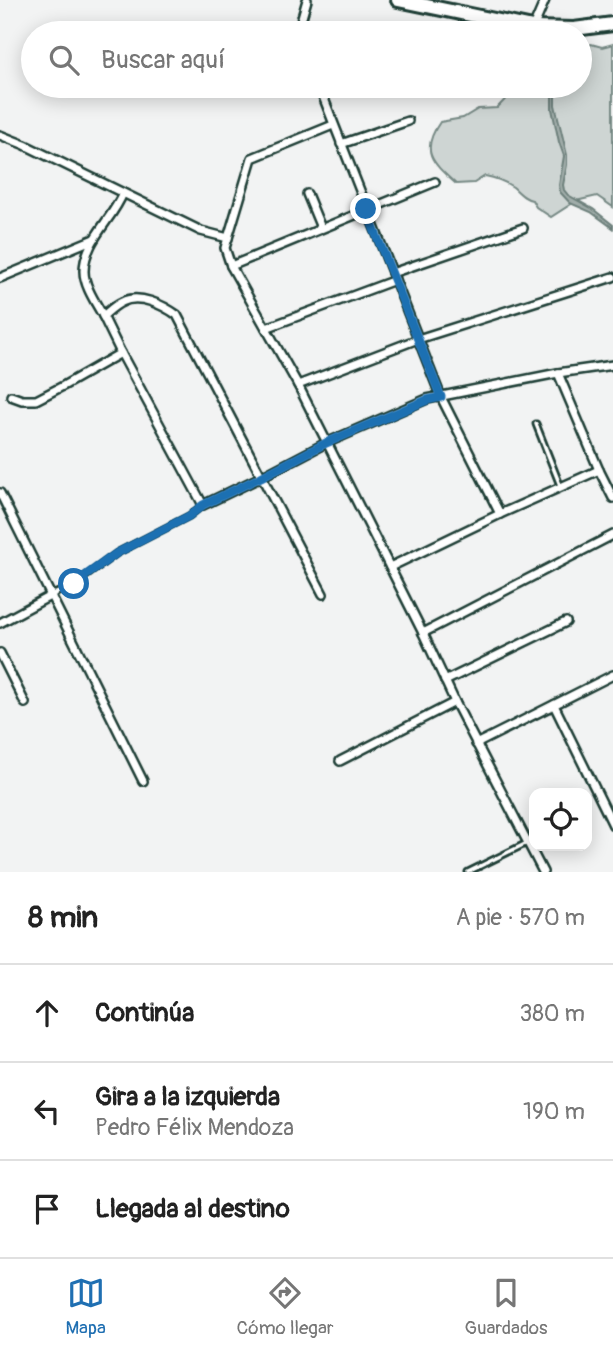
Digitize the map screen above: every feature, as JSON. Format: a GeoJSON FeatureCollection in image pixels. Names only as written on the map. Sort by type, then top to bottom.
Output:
{"type":"FeatureCollection","features":[{"type":"Feature","properties":{"kind":"main road"},"geometry":{"type":"LineString","coordinates":[[398,0],[499,21]]}},
{"type":"Feature","properties":{"kind":"main road"},"geometry":{"type":"LineString","coordinates":[[592,27],[613,24]]}},
{"type":"Feature","properties":{"kind":"street"},"geometry":{"type":"LineString","coordinates":[[300,21],[307,0]]}},
{"type":"Feature","properties":{"kind":"street"},"geometry":{"type":"LineString","coordinates":[[536,21],[545,0]]}},
{"type":"Feature","properties":{"kind":"street"},"geometry":{"type":"LineString","coordinates":[[323,98],[441,397],[500,514]]}},
{"type":"Feature","properties":{"kind":"street"},"geometry":{"type":"LineString","coordinates":[[341,144],[408,121]]}},
{"type":"Feature","properties":{"kind":"street"},"geometry":{"type":"LineString","coordinates":[[333,125],[252,158],[225,248],[231,266],[298,385],[476,744],[543,872]]}},
{"type":"Feature","properties":{"kind":"street"},"geometry":{"type":"LineString","coordinates":[[0,135],[201,231],[228,238]]}},
{"type":"Feature","properties":{"kind":"street"},"geometry":{"type":"LineString","coordinates":[[231,266],[435,182]]}},
{"type":"Feature","properties":{"kind":"street"},"geometry":{"type":"LineString","coordinates":[[123,193],[94,239],[84,270],[91,293],[121,353],[203,505],[326,443],[427,400],[558,373],[613,365]]}},
{"type":"Feature","properties":{"kind":"street"},"geometry":{"type":"LineString","coordinates":[[307,194],[321,228]]}},
{"type":"Feature","properties":{"kind":"street"},"geometry":{"type":"LineString","coordinates":[[266,328],[523,228]]}},
{"type":"Feature","properties":{"kind":"street"},"geometry":{"type":"LineString","coordinates":[[0,278],[94,239]]}},
{"type":"Feature","properties":{"kind":"street"},"geometry":{"type":"LineString","coordinates":[[298,385],[418,339],[613,277]]}},
{"type":"Feature","properties":{"kind":"street"},"geometry":{"type":"LineString","coordinates":[[103,316],[123,301],[134,299],[146,300],[177,315],[323,594]]}},
{"type":"Feature","properties":{"kind":"street"},"geometry":{"type":"LineString","coordinates":[[11,396],[22,400],[36,400],[121,353]]}},
{"type":"Feature","properties":{"kind":"street"},"geometry":{"type":"LineString","coordinates":[[558,373],[599,470],[610,484],[613,498]]}},
{"type":"Feature","properties":{"kind":"street"},"geometry":{"type":"LineString","coordinates":[[390,567],[599,470]]}},
{"type":"Feature","properties":{"kind":"street"},"geometry":{"type":"LineString","coordinates":[[0,493],[142,781]]}},
{"type":"Feature","properties":{"kind":"street"},"geometry":{"type":"LineString","coordinates":[[423,633],[613,535]]}},
{"type":"Feature","properties":{"kind":"street"},"geometry":{"type":"LineString","coordinates":[[0,622],[52,595]]}},
{"type":"Feature","properties":{"kind":"street"},"geometry":{"type":"LineString","coordinates":[[445,681],[566,622]]}},
{"type":"Feature","properties":{"kind":"street"},"geometry":{"type":"LineString","coordinates":[[0,653],[25,703]]}},
{"type":"Feature","properties":{"kind":"street"},"geometry":{"type":"LineString","coordinates":[[476,744],[613,675]]}},
{"type":"Feature","properties":{"kind":"street"},"geometry":{"type":"LineString","coordinates":[[340,761],[455,702]]}},
{"type":"Feature","properties":{"kind":"street"},"geometry":{"type":"LineString","coordinates":[[554,705],[613,825]]}},
{"type":"Feature","properties":{"kind":"lane"},"geometry":{"type":"LineString","coordinates":[[536,424],[561,487]]}},
{"type":"Feature","properties":{"kind":"lane"},"geometry":{"type":"LineString","coordinates":[[52,595],[74,584],[117,553],[189,516],[203,505]]}},
{"type":"Feature","properties":{"kind":"lane"},"geometry":{"type":"LineString","coordinates":[[468,872],[527,843]]}},
{"type":"Feature","properties":{"kind":"shaded area"},"geometry":{"type":"Polygon","coordinates":[[[592,44],[602,47],[613,44],[613,207],[597,196],[576,201],[551,217],[536,207],[532,200],[503,181],[485,176],[474,183],[456,184],[431,156],[430,141],[434,132],[440,122],[463,118],[478,109],[497,108],[507,98],[592,98],[592,44]]]}},
{"type":"Feature","properties":{"kind":"shaded area"},"geometry":{"type":"Polygon","coordinates":[[[552,98],[555,98],[567,155],[564,190],[593,209],[613,225],[613,228],[591,212],[570,203],[560,192],[564,156],[552,109],[552,98]]]}},
{"type":"Feature","properties":{"kind":"route"},"geometry":{"type":"LineString","coordinates":[[74,584],[117,553],[189,516],[203,505],[326,443],[427,400],[441,397],[366,209]]}}]}
